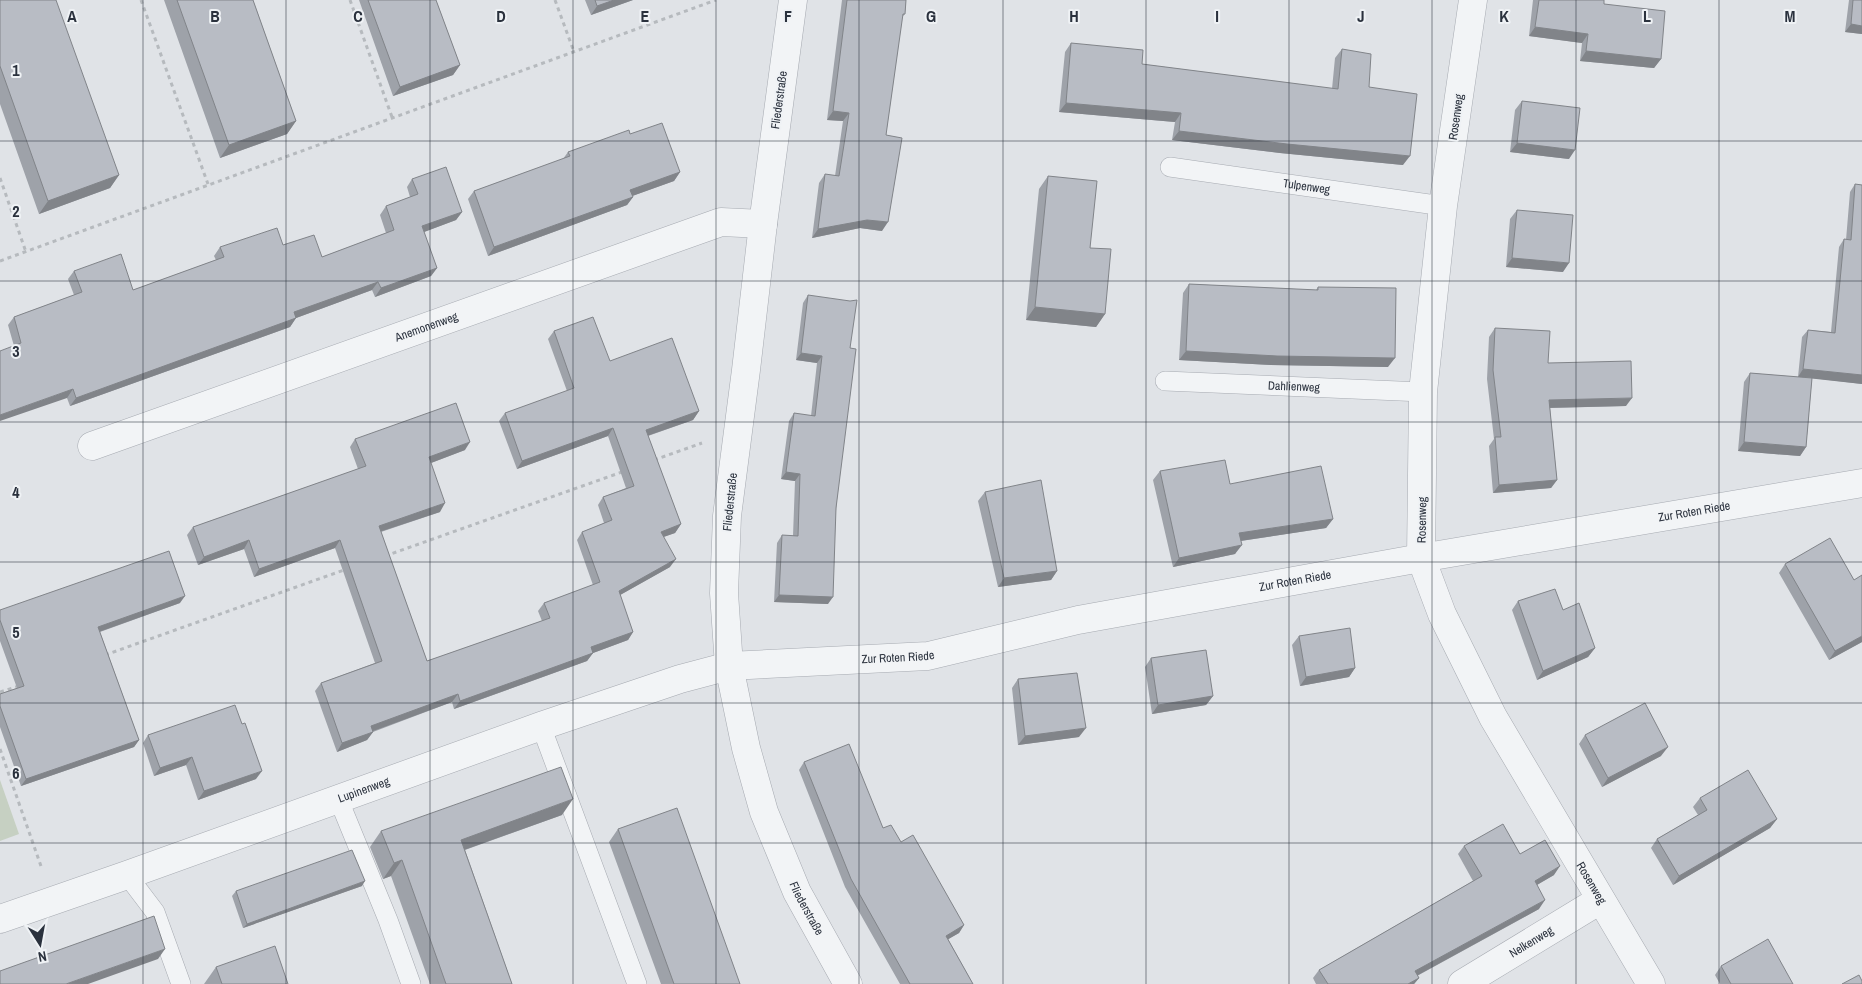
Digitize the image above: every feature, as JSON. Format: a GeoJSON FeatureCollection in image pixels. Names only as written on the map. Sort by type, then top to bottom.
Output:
{"type":"FeatureCollection","features":[{"type":"Feature","properties":{"kind":"street","name":"Fliederstraße"},"geometry":{"type":"LineString","coordinates":[[793,0],[762,224],[727,516],[724,593],[729,666],[746,748],[764,812],[797,892],[848,984]]}},
{"type":"Feature","properties":{"kind":"street","name":"Rosenweg"},"geometry":{"type":"LineString","coordinates":[[1473,0],[1443,206],[1423,392],[1422,558],[1442,614],[1493,717],[1650,984]]}},
{"type":"Feature","properties":{"kind":"street","name":"Anemonenweg"},"geometry":{"type":"LineString","coordinates":[[92,446],[721,222],[762,224]]}},
{"type":"Feature","properties":{"kind":"street","name":"Zur Roten Riede"},"geometry":{"type":"LineString","coordinates":[[729,666],[928,656],[1078,620],[1422,558],[1862,483]]}},
{"type":"Feature","properties":{"kind":"street","name":"Lupinenweg"},"geometry":{"type":"LineString","coordinates":[[0,919],[127,876],[541,726],[680,679],[729,666]]}},
{"type":"Feature","properties":{"kind":"street","name":"Nelkenweg"},"geometry":{"type":"LineString","coordinates":[[1462,984],[1600,900]]}},
{"type":"Feature","properties":{"kind":"lane","name":"Tulpenweg"},"geometry":{"type":"LineString","coordinates":[[1170,167],[1443,206]]}},
{"type":"Feature","properties":{"kind":"lane","name":"Dahlienweg"},"geometry":{"type":"LineString","coordinates":[[1165,381],[1423,392]]}},
{"type":"Feature","properties":{"kind":"lane"},"geometry":{"type":"LineString","coordinates":[[541,726],[637,984]]}},
{"type":"Feature","properties":{"kind":"lane"},"geometry":{"type":"LineString","coordinates":[[338,798],[388,920],[411,984]]}},
{"type":"Feature","properties":{"kind":"lane"},"geometry":{"type":"LineString","coordinates":[[127,876],[155,912],[181,984]]}},
{"type":"Feature","properties":{"kind":"path"},"geometry":{"type":"LineString","coordinates":[[141,0],[208,184]]}},
{"type":"Feature","properties":{"kind":"path"},"geometry":{"type":"LineString","coordinates":[[350,0],[392,117]]}},
{"type":"Feature","properties":{"kind":"path"},"geometry":{"type":"LineString","coordinates":[[554,0],[574,52]]}},
{"type":"Feature","properties":{"kind":"path"},"geometry":{"type":"LineString","coordinates":[[0,261],[716,0]]}},
{"type":"Feature","properties":{"kind":"path"},"geometry":{"type":"LineString","coordinates":[[0,178],[26,252]]}},
{"type":"Feature","properties":{"kind":"path"},"geometry":{"type":"LineString","coordinates":[[645,464],[738,430]]}},
{"type":"Feature","properties":{"kind":"path"},"geometry":{"type":"LineString","coordinates":[[383,556],[626,470]]}},
{"type":"Feature","properties":{"kind":"path"},"geometry":{"type":"LineString","coordinates":[[103,656],[346,570]]}},
{"type":"Feature","properties":{"kind":"path"},"geometry":{"type":"LineString","coordinates":[[0,692],[28,682]]}},
{"type":"Feature","properties":{"kind":"path"},"geometry":{"type":"LineString","coordinates":[[0,749],[53,901]]}},
{"type":"Feature","properties":{"kind":"green space"},"geometry":{"type":"Polygon","coordinates":[[[0,780],[19,834],[0,841],[0,780]]]}},
{"type":"Feature","properties":{"kind":"building"},"geometry":{"type":"Polygon","coordinates":[[[0,0],[56,0],[119,175],[48,201],[0,66],[0,0]]]}},
{"type":"Feature","properties":{"kind":"building"},"geometry":{"type":"Polygon","coordinates":[[[177,0],[253,0],[296,121],[229,145],[177,0]]]}},
{"type":"Feature","properties":{"kind":"building"},"geometry":{"type":"Polygon","coordinates":[[[368,0],[436,0],[460,65],[400,87],[368,0]]]}},
{"type":"Feature","properties":{"kind":"building"},"geometry":{"type":"Polygon","coordinates":[[[595,0],[614,0],[597,6],[595,0]]]}},
{"type":"Feature","properties":{"kind":"building"},"geometry":{"type":"Polygon","coordinates":[[[847,0],[906,0],[886,135],[902,138],[888,222],[867,220],[818,229],[825,174],[839,176],[849,113],[833,111],[847,0]]]}},
{"type":"Feature","properties":{"kind":"building"},"geometry":{"type":"Polygon","coordinates":[[[1539,0],[1604,0],[1604,4],[1665,11],[1661,59],[1586,51],[1588,34],[1535,27],[1539,0]]]}},
{"type":"Feature","properties":{"kind":"building"},"geometry":{"type":"Polygon","coordinates":[[[1853,0],[1862,0],[1862,26],[1851,24],[1853,0]]]}},
{"type":"Feature","properties":{"kind":"building"},"geometry":{"type":"Polygon","coordinates":[[[1071,43],[1143,50],[1142,64],[1338,89],[1342,49],[1371,54],[1369,87],[1417,94],[1410,156],[1179,131],[1181,113],[1066,103],[1071,43]]]}},
{"type":"Feature","properties":{"kind":"building"},"geometry":{"type":"Polygon","coordinates":[[[1522,101],[1580,108],[1575,150],[1517,143],[1522,101]]]}},
{"type":"Feature","properties":{"kind":"building"},"geometry":{"type":"Polygon","coordinates":[[[662,123],[680,172],[630,190],[633,197],[494,247],[474,191],[570,156],[568,152],[629,130],[630,134],[662,123]]]}},
{"type":"Feature","properties":{"kind":"building"},"geometry":{"type":"Polygon","coordinates":[[[446,167],[462,212],[422,226],[437,268],[381,288],[378,282],[294,312],[296,318],[76,398],[73,389],[0,415],[0,351],[21,343],[14,317],[82,292],[74,271],[121,254],[133,290],[224,257],[220,247],[277,228],[283,245],[314,235],[322,257],[394,230],[386,206],[418,194],[412,179],[446,167]]]}},
{"type":"Feature","properties":{"kind":"building"},"geometry":{"type":"Polygon","coordinates":[[[1048,176],[1097,181],[1090,248],[1111,249],[1105,314],[1035,307],[1048,176]]]}},
{"type":"Feature","properties":{"kind":"building"},"geometry":{"type":"Polygon","coordinates":[[[1855,184],[1862,185],[1862,375],[1803,369],[1808,330],[1835,333],[1844,239],[1851,240],[1855,184]]]}},
{"type":"Feature","properties":{"kind":"building"},"geometry":{"type":"Polygon","coordinates":[[[1517,210],[1573,215],[1569,263],[1512,258],[1517,210]]]}},
{"type":"Feature","properties":{"kind":"building"},"geometry":{"type":"Polygon","coordinates":[[[1189,284],[1318,290],[1318,287],[1396,288],[1395,358],[1277,356],[1186,351],[1189,284]]]}},
{"type":"Feature","properties":{"kind":"building"},"geometry":{"type":"Polygon","coordinates":[[[808,295],[850,301],[857,300],[850,348],[856,349],[836,508],[833,597],[779,595],[782,535],[798,536],[800,474],[786,472],[794,413],[815,416],[822,356],[801,353],[808,295]]]}},
{"type":"Feature","properties":{"kind":"building"},"geometry":{"type":"Polygon","coordinates":[[[593,317],[610,361],[672,338],[699,411],[646,430],[681,524],[661,532],[676,559],[619,591],[633,632],[591,647],[593,653],[460,701],[458,694],[371,726],[373,732],[342,743],[321,683],[382,661],[340,540],[259,569],[249,540],[204,557],[193,527],[366,466],[355,439],[456,403],[470,442],[429,457],[445,503],[379,526],[427,661],[550,618],[544,603],[600,582],[582,532],[612,520],[603,497],[634,486],[613,428],[522,461],[505,413],[574,388],[554,331],[593,317]]]}},
{"type":"Feature","properties":{"kind":"building"},"geometry":{"type":"Polygon","coordinates":[[[1495,328],[1550,331],[1548,363],[1631,361],[1632,398],[1549,400],[1557,480],[1499,485],[1495,437],[1501,437],[1493,370],[1495,328]]]}},
{"type":"Feature","properties":{"kind":"building"},"geometry":{"type":"Polygon","coordinates":[[[1750,373],[1812,378],[1806,447],[1744,442],[1750,373]]]}},
{"type":"Feature","properties":{"kind":"building"},"geometry":{"type":"Polygon","coordinates":[[[1225,460],[1230,484],[1321,466],[1333,519],[1239,533],[1242,545],[1179,558],[1160,471],[1225,460]]]}},
{"type":"Feature","properties":{"kind":"building"},"geometry":{"type":"Polygon","coordinates":[[[1041,480],[1057,571],[1004,578],[985,492],[1041,480]]]}},
{"type":"Feature","properties":{"kind":"building"},"geometry":{"type":"Polygon","coordinates":[[[1830,538],[1854,580],[1862,575],[1862,636],[1835,651],[1785,564],[1830,538]]]}},
{"type":"Feature","properties":{"kind":"building"},"geometry":{"type":"Polygon","coordinates":[[[169,551],[185,596],[98,627],[139,740],[26,779],[0,706],[0,694],[24,686],[0,620],[0,610],[169,551]]]}},
{"type":"Feature","properties":{"kind":"building"},"geometry":{"type":"Polygon","coordinates":[[[1555,589],[1563,610],[1579,603],[1595,648],[1543,671],[1518,601],[1555,589]]]}},
{"type":"Feature","properties":{"kind":"building"},"geometry":{"type":"Polygon","coordinates":[[[1350,628],[1355,668],[1306,677],[1299,636],[1350,628]]]}},
{"type":"Feature","properties":{"kind":"building"},"geometry":{"type":"Polygon","coordinates":[[[1206,650],[1213,696],[1158,705],[1151,658],[1206,650]]]}},
{"type":"Feature","properties":{"kind":"building"},"geometry":{"type":"Polygon","coordinates":[[[1077,673],[1086,728],[1025,736],[1018,679],[1077,673]]]}},
{"type":"Feature","properties":{"kind":"building"},"geometry":{"type":"Polygon","coordinates":[[[1645,703],[1668,747],[1608,778],[1585,735],[1645,703]]]}},
{"type":"Feature","properties":{"kind":"building"},"geometry":{"type":"Polygon","coordinates":[[[235,705],[242,724],[245,723],[262,771],[204,791],[192,757],[160,768],[148,735],[235,705]]]}},
{"type":"Feature","properties":{"kind":"building"},"geometry":{"type":"Polygon","coordinates":[[[849,744],[883,828],[891,825],[901,842],[913,835],[964,925],[946,936],[973,984],[910,984],[851,879],[804,762],[849,744]]]}},
{"type":"Feature","properties":{"kind":"building"},"geometry":{"type":"Polygon","coordinates":[[[561,767],[573,799],[461,840],[512,984],[446,984],[402,860],[394,863],[381,831],[561,767]]]}},
{"type":"Feature","properties":{"kind":"building"},"geometry":{"type":"Polygon","coordinates":[[[1748,770],[1777,819],[1679,876],[1657,839],[1707,810],[1700,798],[1748,770]]]}},
{"type":"Feature","properties":{"kind":"building"},"geometry":{"type":"Polygon","coordinates":[[[677,808],[740,984],[674,984],[618,829],[677,808]]]}},
{"type":"Feature","properties":{"kind":"building"},"geometry":{"type":"Polygon","coordinates":[[[1503,824],[1520,854],[1545,840],[1560,866],[1535,881],[1545,900],[1415,971],[1419,978],[1408,984],[1328,984],[1319,970],[1482,876],[1464,846],[1503,824]]]}},
{"type":"Feature","properties":{"kind":"building"},"geometry":{"type":"Polygon","coordinates":[[[352,850],[365,881],[247,924],[236,891],[352,850]]]}},
{"type":"Feature","properties":{"kind":"building"},"geometry":{"type":"Polygon","coordinates":[[[154,916],[165,949],[66,984],[0,984],[0,971],[154,916]]]}},
{"type":"Feature","properties":{"kind":"building"},"geometry":{"type":"Polygon","coordinates":[[[1768,939],[1793,984],[1731,984],[1721,966],[1768,939]]]}},
{"type":"Feature","properties":{"kind":"building"},"geometry":{"type":"Polygon","coordinates":[[[275,946],[288,984],[222,984],[216,967],[275,946]]]}},
{"type":"Feature","properties":{"kind":"building"},"geometry":{"type":"Polygon","coordinates":[[[1859,975],[1862,984],[1842,984],[1859,975]]]}}]}
